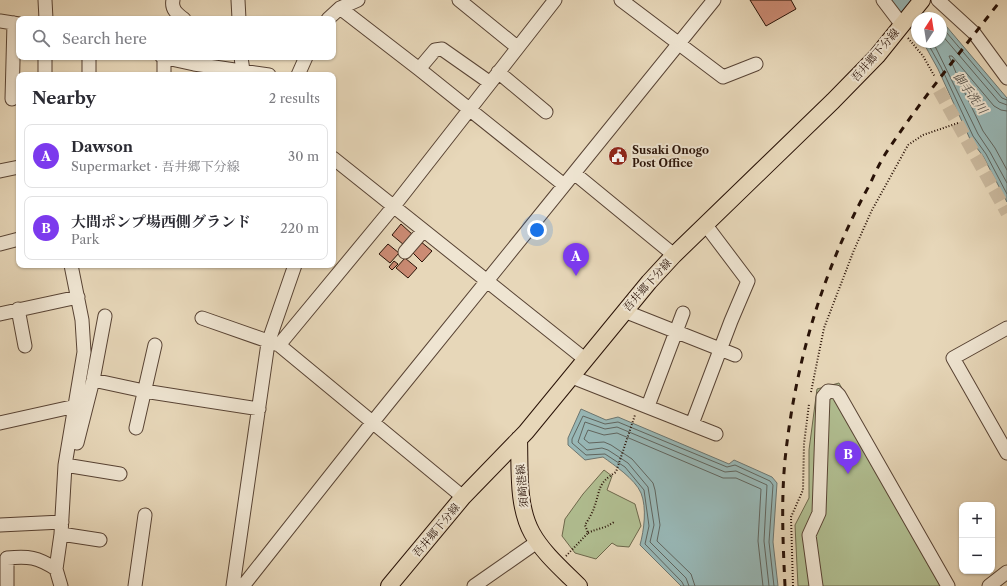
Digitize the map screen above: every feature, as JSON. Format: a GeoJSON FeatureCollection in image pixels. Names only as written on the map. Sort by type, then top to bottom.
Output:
{"type":"FeatureCollection","features":[{"type":"Feature","properties":{"kind":"main road","name":"吾井郷下分線"},"geometry":{"type":"LineString","coordinates":[[389,586],[463,497],[489,468],[519,439],[586,360],[624,311],[674,255],[833,102],[904,27],[922,0]]}},
{"type":"Feature","properties":{"kind":"main road","name":"須崎港線"},"geometry":{"type":"LineString","coordinates":[[519,439],[523,507],[527,521],[537,542],[556,564],[579,586]]}},
{"type":"Feature","properties":{"kind":"street"},"geometry":{"type":"LineString","coordinates":[[45,0],[46,16]]}},
{"type":"Feature","properties":{"kind":"street"},"geometry":{"type":"LineString","coordinates":[[173,0],[172,5],[174,10],[181,16]]}},
{"type":"Feature","properties":{"kind":"street"},"geometry":{"type":"LineString","coordinates":[[238,0],[239,16]]}},
{"type":"Feature","properties":{"kind":"street"},"geometry":{"type":"LineString","coordinates":[[331,16],[340,8],[358,0]]}},
{"type":"Feature","properties":{"kind":"street"},"geometry":{"type":"LineString","coordinates":[[459,0],[517,47]]}},
{"type":"Feature","properties":{"kind":"street"},"geometry":{"type":"LineString","coordinates":[[274,344],[394,206],[555,0]]}},
{"type":"Feature","properties":{"kind":"street"},"geometry":{"type":"LineString","coordinates":[[621,0],[678,45],[723,77],[756,64]]}},
{"type":"Feature","properties":{"kind":"street"},"geometry":{"type":"LineString","coordinates":[[243,586],[372,423],[714,0]]}},
{"type":"Feature","properties":{"kind":"street"},"geometry":{"type":"LineString","coordinates":[[883,0],[904,27]]}},
{"type":"Feature","properties":{"kind":"street"},"geometry":{"type":"LineString","coordinates":[[938,0],[974,33],[1006,75]]}},
{"type":"Feature","properties":{"kind":"street"},"geometry":{"type":"LineString","coordinates":[[340,8],[564,185]]}},
{"type":"Feature","properties":{"kind":"street"},"geometry":{"type":"LineString","coordinates":[[0,21],[16,23],[10,99]]}},
{"type":"Feature","properties":{"kind":"street"},"geometry":{"type":"LineString","coordinates":[[419,69],[435,50],[442,49],[494,78],[546,112]]}},
{"type":"Feature","properties":{"kind":"street"},"geometry":{"type":"LineString","coordinates":[[45,72],[46,60]]}},
{"type":"Feature","properties":{"kind":"street"},"geometry":{"type":"LineString","coordinates":[[89,60],[89,72]]}},
{"type":"Feature","properties":{"kind":"street"},"geometry":{"type":"LineString","coordinates":[[163,60],[164,72]]}},
{"type":"Feature","properties":{"kind":"street"},"geometry":{"type":"LineString","coordinates":[[176,60],[250,72]]}},
{"type":"Feature","properties":{"kind":"street"},"geometry":{"type":"LineString","coordinates":[[242,60],[243,71]]}},
{"type":"Feature","properties":{"kind":"street"},"geometry":{"type":"LineString","coordinates":[[299,72],[305,60]]}},
{"type":"Feature","properties":{"kind":"street"},"geometry":{"type":"LineString","coordinates":[[336,160],[586,360]]}},
{"type":"Feature","properties":{"kind":"street"},"geometry":{"type":"LineString","coordinates":[[0,171],[16,168]]}},
{"type":"Feature","properties":{"kind":"street"},"geometry":{"type":"LineString","coordinates":[[574,173],[674,255]]}},
{"type":"Feature","properties":{"kind":"street"},"geometry":{"type":"LineString","coordinates":[[692,424],[721,351],[731,321],[748,282],[705,224]]}},
{"type":"Feature","properties":{"kind":"street"},"geometry":{"type":"LineString","coordinates":[[405,252],[423,231]]}},
{"type":"Feature","properties":{"kind":"street"},"geometry":{"type":"LineString","coordinates":[[0,244],[16,240]]}},
{"type":"Feature","properties":{"kind":"street"},"geometry":{"type":"LineString","coordinates":[[61,586],[56,569],[84,352],[83,330],[72,268]]}},
{"type":"Feature","properties":{"kind":"street"},"geometry":{"type":"LineString","coordinates":[[233,586],[259,409],[294,268]]}},
{"type":"Feature","properties":{"kind":"street"},"geometry":{"type":"LineString","coordinates":[[0,314],[78,297]]}},
{"type":"Feature","properties":{"kind":"street"},"geometry":{"type":"LineString","coordinates":[[18,309],[25,346]]}},
{"type":"Feature","properties":{"kind":"street"},"geometry":{"type":"LineString","coordinates":[[624,311],[721,351],[735,355]]}},
{"type":"Feature","properties":{"kind":"street"},"geometry":{"type":"LineString","coordinates":[[643,407],[676,333],[683,312]]}},
{"type":"Feature","properties":{"kind":"street"},"geometry":{"type":"LineString","coordinates":[[69,464],[93,380],[105,316]]}},
{"type":"Feature","properties":{"kind":"street"},"geometry":{"type":"LineString","coordinates":[[202,318],[274,344],[463,497]]}},
{"type":"Feature","properties":{"kind":"street"},"geometry":{"type":"LineString","coordinates":[[1007,328],[953,358],[1007,453]]}},
{"type":"Feature","properties":{"kind":"street"},"geometry":{"type":"LineString","coordinates":[[136,428],[155,345]]}},
{"type":"Feature","properties":{"kind":"street"},"geometry":{"type":"LineString","coordinates":[[572,377],[643,407],[716,434]]}},
{"type":"Feature","properties":{"kind":"street"},"geometry":{"type":"LineString","coordinates":[[93,380],[144,391],[259,409]]}},
{"type":"Feature","properties":{"kind":"street"},"geometry":{"type":"LineString","coordinates":[[816,586],[809,535],[819,512],[823,397],[828,391],[836,392],[839,395],[948,586]]}},
{"type":"Feature","properties":{"kind":"street"},"geometry":{"type":"LineString","coordinates":[[0,422],[76,406]]}},
{"type":"Feature","properties":{"kind":"street"},"geometry":{"type":"LineString","coordinates":[[69,464],[120,474]]}},
{"type":"Feature","properties":{"kind":"street"},"geometry":{"type":"LineString","coordinates":[[134,586],[146,515]]}},
{"type":"Feature","properties":{"kind":"street"},"geometry":{"type":"LineString","coordinates":[[0,525],[62,528],[100,540]]}},
{"type":"Feature","properties":{"kind":"street"},"geometry":{"type":"LineString","coordinates":[[474,586],[537,542]]}},
{"type":"Feature","properties":{"kind":"street"},"geometry":{"type":"LineString","coordinates":[[7,586],[7,558],[26,556],[39,559],[56,569]]}},
{"type":"Feature","properties":{"kind":"street"},"geometry":{"type":"LineString","coordinates":[[989,586],[1007,572]]}},
{"type":"Feature","properties":{"kind":"path"},"geometry":{"type":"LineString","coordinates":[[904,27],[935,77]]}},
{"type":"Feature","properties":{"kind":"path"},"geometry":{"type":"LineString","coordinates":[[793,586],[791,517],[803,490],[804,444],[815,370],[824,328],[854,250],[872,210],[908,145],[923,135],[958,123]]}},
{"type":"Feature","properties":{"kind":"path"},"geometry":{"type":"LineString","coordinates":[[588,533],[585,525],[594,508],[598,491],[608,476],[616,472],[643,407]]}},
{"type":"Feature","properties":{"kind":"path"},"geometry":{"type":"LineString","coordinates":[[556,564],[570,553],[588,533],[596,529],[604,529],[614,522]]}},
{"type":"Feature","properties":{"kind":"green space"},"geometry":{"type":"Polygon","coordinates":[[[839,383],[904,505],[955,586],[798,586],[795,525],[809,498],[809,450],[817,389],[839,383]]]}},
{"type":"Feature","properties":{"kind":"green space"},"geometry":{"type":"Polygon","coordinates":[[[604,470],[612,476],[607,490],[635,504],[641,526],[629,547],[617,546],[612,543],[596,559],[575,553],[562,536],[565,519],[583,494],[604,470]]]}},
{"type":"Feature","properties":{"kind":"water"},"geometry":{"type":"Polygon","coordinates":[[[947,27],[1007,98],[1007,202],[983,156],[970,139],[938,69],[926,48],[947,48],[947,27]]]}},
{"type":"Feature","properties":{"kind":"water"},"geometry":{"type":"Polygon","coordinates":[[[581,409],[606,420],[618,417],[729,464],[734,460],[772,477],[777,483],[773,542],[778,586],[681,586],[640,545],[644,526],[644,505],[641,493],[634,483],[624,473],[603,457],[585,460],[568,445],[568,438],[581,409]]]}},
{"type":"Feature","properties":{"kind":"building"},"geometry":{"type":"Polygon","coordinates":[[[750,0],[791,0],[796,9],[766,26],[750,0]]]}},
{"type":"Feature","properties":{"kind":"building"},"geometry":{"type":"Polygon","coordinates":[[[401,224],[413,235],[404,245],[392,235],[401,224]]]}},
{"type":"Feature","properties":{"kind":"building"},"geometry":{"type":"Polygon","coordinates":[[[420,241],[432,251],[422,262],[411,251],[420,241]]]}},
{"type":"Feature","properties":{"kind":"building"},"geometry":{"type":"Polygon","coordinates":[[[388,244],[399,253],[390,263],[379,254],[388,244]]]}},
{"type":"Feature","properties":{"kind":"building"},"geometry":{"type":"Polygon","coordinates":[[[405,258],[417,268],[408,278],[396,268],[405,258]]]}},
{"type":"Feature","properties":{"kind":"building"},"geometry":{"type":"Polygon","coordinates":[[[394,261],[398,264],[392,270],[389,267],[394,261]]]}},
{"type":"Feature","properties":{"kind":"waterway","name":"御手洗川"},"geometry":{"type":"LineString","coordinates":[[901,0],[911,12]]}},
{"type":"Feature","properties":{"kind":"tunnel"},"geometry":{"type":"LineString","coordinates":[[939,90],[1007,213]]}},
{"type":"Feature","properties":{"kind":"railway"},"geometry":{"type":"LineString","coordinates":[[785,586],[783,539],[785,460],[796,388],[804,352],[825,283],[853,216],[884,156],[930,91],[1001,0]]}},
{"type":"Feature","properties":{"kind":"place","name":"Susaki Onogo Post Office"},"geometry":{"type":"Point","coordinates":[618,156]}},
{"type":"Feature","properties":{"kind":"place","name":"Dawson"},"geometry":{"type":"Point","coordinates":[576,276]}},
{"type":"Feature","properties":{"kind":"place","name":"大間ポンプ場西側グランド"},"geometry":{"type":"Point","coordinates":[848,474]}}]}
